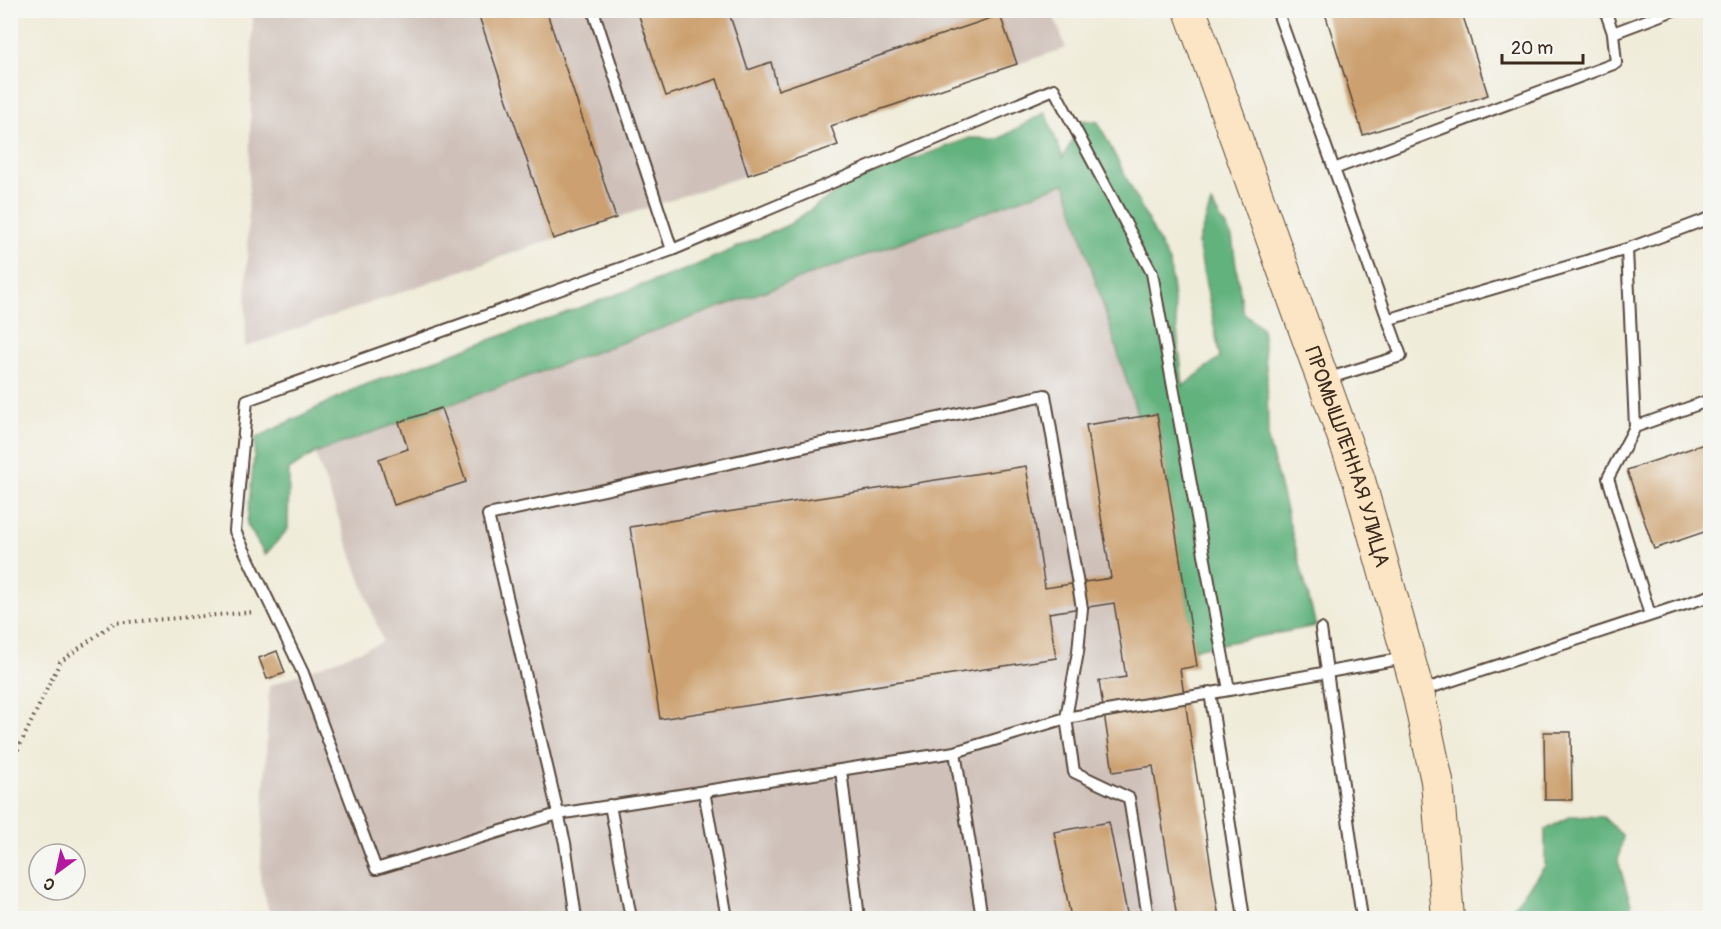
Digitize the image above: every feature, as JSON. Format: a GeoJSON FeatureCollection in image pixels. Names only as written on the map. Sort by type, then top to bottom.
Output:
{"type":"FeatureCollection","features":[{"type":"Feature","properties":{"kind":"street","name":"ПРОМЫШЛЕННАЯ УЛИЦА"},"geometry":{"type":"LineString","coordinates":[[1190,10],[1359,480],[1409,657],[1437,781],[1448,918]]}},
{"type":"Feature","properties":{"kind":"lane"},"geometry":{"type":"LineString","coordinates":[[593,10],[672,250]]}},
{"type":"Feature","properties":{"kind":"lane"},"geometry":{"type":"LineString","coordinates":[[1277,10],[1390,319],[1401,356],[1323,380]]}},
{"type":"Feature","properties":{"kind":"lane"},"geometry":{"type":"LineString","coordinates":[[1334,169],[1616,63],[1612,33],[1605,10]]}},
{"type":"Feature","properties":{"kind":"lane"},"geometry":{"type":"LineString","coordinates":[[1612,33],[1674,10]]}},
{"type":"Feature","properties":{"kind":"lane"},"geometry":{"type":"LineString","coordinates":[[1229,690],[1152,273],[1053,89],[672,250],[247,400],[235,531],[303,673],[376,869],[558,814],[955,752],[1066,718],[1229,690],[1409,657]]}},
{"type":"Feature","properties":{"kind":"lane"},"geometry":{"type":"LineString","coordinates":[[1390,319],[1627,249],[1710,218]]}},
{"type":"Feature","properties":{"kind":"lane"},"geometry":{"type":"LineString","coordinates":[[1627,249],[1635,427],[1608,478],[1650,615]]}},
{"type":"Feature","properties":{"kind":"lane"},"geometry":{"type":"LineString","coordinates":[[576,918],[558,814],[488,515],[1045,395],[1082,608],[1078,652],[1066,718],[1074,772],[1129,798],[1148,918]]}},
{"type":"Feature","properties":{"kind":"lane"},"geometry":{"type":"LineString","coordinates":[[1635,427],[1710,400]]}},
{"type":"Feature","properties":{"kind":"lane"},"geometry":{"type":"LineString","coordinates":[[1418,692],[1710,596]]}},
{"type":"Feature","properties":{"kind":"lane"},"geometry":{"type":"LineString","coordinates":[[1321,629],[1362,918]]}},
{"type":"Feature","properties":{"kind":"lane"},"geometry":{"type":"LineString","coordinates":[[1210,692],[1244,918]]}},
{"type":"Feature","properties":{"kind":"lane"},"geometry":{"type":"LineString","coordinates":[[955,752],[982,918]]}},
{"type":"Feature","properties":{"kind":"lane"},"geometry":{"type":"LineString","coordinates":[[841,770],[859,918]]}},
{"type":"Feature","properties":{"kind":"lane"},"geometry":{"type":"LineString","coordinates":[[704,791],[727,918]]}},
{"type":"Feature","properties":{"kind":"lane"},"geometry":{"type":"LineString","coordinates":[[610,806],[630,918]]}},
{"type":"Feature","properties":{"kind":"path"},"geometry":{"type":"LineString","coordinates":[[10,766],[60,662],[114,623],[273,611]]}},
{"type":"Feature","properties":{"kind":"shaded area"},"geometry":{"type":"Polygon","coordinates":[[[253,11],[1052,11],[1066,48],[832,126],[838,145],[553,239],[245,347],[253,11]]]}},
{"type":"Feature","properties":{"kind":"shaded area"},"geometry":{"type":"Polygon","coordinates":[[[1066,183],[1138,417],[1157,414],[1197,666],[1180,669],[1219,918],[271,918],[260,880],[269,686],[383,642],[315,453],[1066,183]]]}},
{"type":"Feature","properties":{"kind":"green space"},"geometry":{"type":"Polygon","coordinates":[[[1045,112],[1063,158],[1083,120],[1098,122],[1170,264],[1183,386],[1220,357],[1198,243],[1211,203],[1232,237],[1243,312],[1262,328],[1267,375],[1268,440],[1316,626],[1194,649],[1157,415],[1138,417],[1065,183],[315,453],[289,470],[288,529],[265,555],[247,524],[256,438],[359,387],[690,268],[788,225],[851,182],[970,138],[999,139],[1045,112]]]}},
{"type":"Feature","properties":{"kind":"green space"},"geometry":{"type":"Polygon","coordinates":[[[1571,816],[1603,817],[1623,836],[1618,861],[1635,918],[1505,918],[1545,866],[1545,830],[1571,816]]]}},
{"type":"Feature","properties":{"kind":"building"},"geometry":{"type":"Polygon","coordinates":[[[477,10],[546,10],[616,218],[553,239],[477,10]]]}},
{"type":"Feature","properties":{"kind":"building"},"geometry":{"type":"Polygon","coordinates":[[[637,10],[728,10],[748,70],[771,62],[778,90],[1000,15],[1017,64],[831,126],[838,145],[748,175],[717,79],[666,96],[637,10]]]}},
{"type":"Feature","properties":{"kind":"building"},"geometry":{"type":"Polygon","coordinates":[[[1324,10],[1461,10],[1488,95],[1363,135],[1324,10]]]}},
{"type":"Feature","properties":{"kind":"building"},"geometry":{"type":"Polygon","coordinates":[[[441,408],[466,482],[394,505],[379,459],[408,449],[399,422],[441,408]]]}},
{"type":"Feature","properties":{"kind":"building"},"geometry":{"type":"Polygon","coordinates":[[[1157,414],[1197,666],[1180,669],[1219,918],[1177,918],[1153,766],[1113,772],[1099,681],[1126,677],[1114,603],[1049,613],[1056,658],[660,719],[630,527],[1026,466],[1045,588],[1111,578],[1086,425],[1157,414]]]}},
{"type":"Feature","properties":{"kind":"building"},"geometry":{"type":"Polygon","coordinates":[[[1710,442],[1710,530],[1654,549],[1627,470],[1710,442]]]}},
{"type":"Feature","properties":{"kind":"building"},"geometry":{"type":"Polygon","coordinates":[[[277,651],[285,673],[267,679],[259,658],[277,651]]]}},
{"type":"Feature","properties":{"kind":"building"},"geometry":{"type":"Polygon","coordinates":[[[1544,732],[1571,732],[1572,800],[1545,800],[1544,732]]]}},
{"type":"Feature","properties":{"kind":"building"},"geometry":{"type":"Polygon","coordinates":[[[1109,822],[1128,918],[1071,918],[1054,832],[1109,822]]]}}]}
